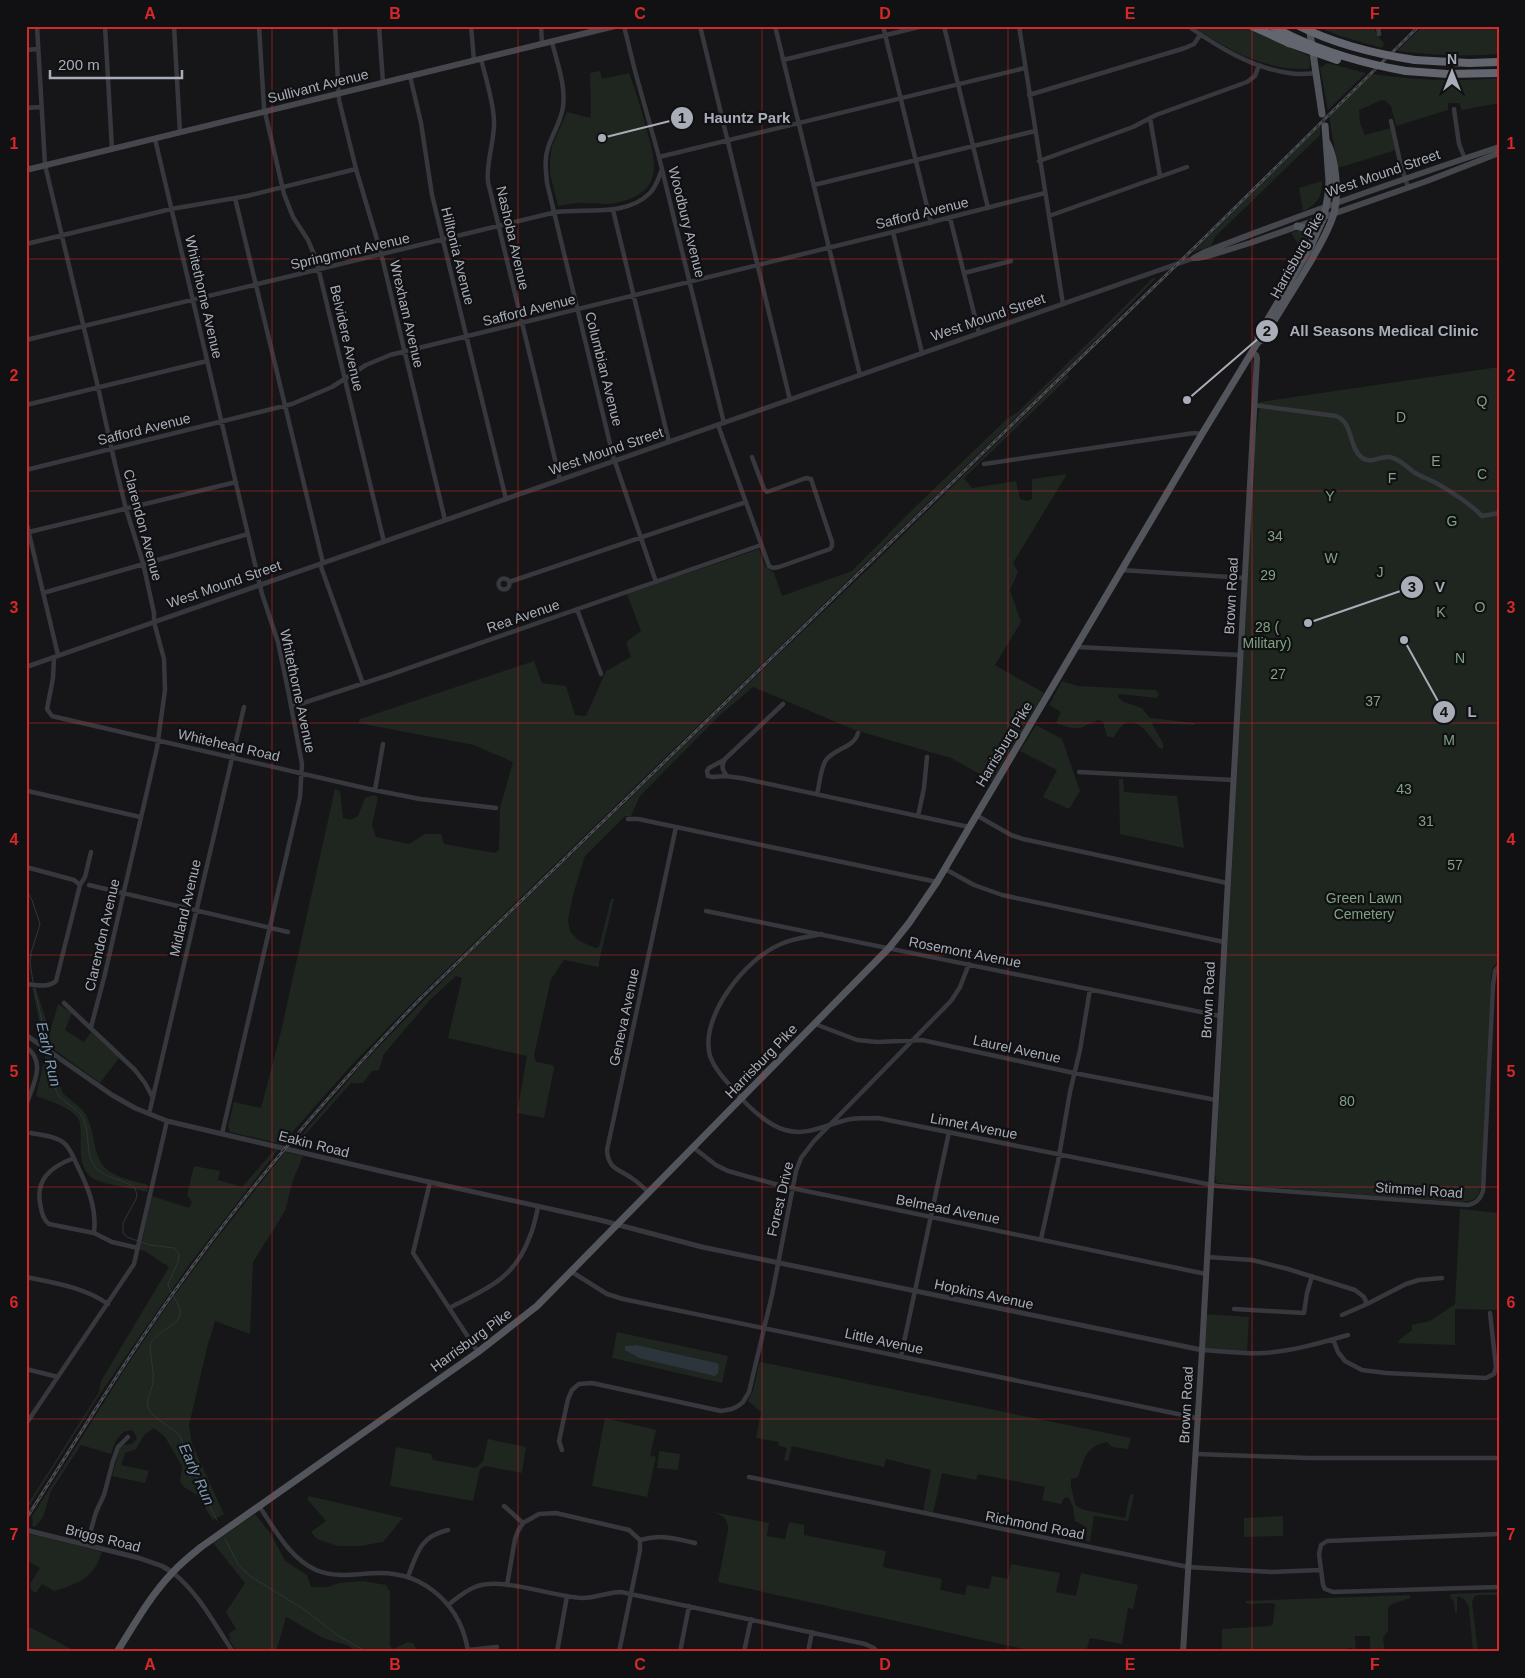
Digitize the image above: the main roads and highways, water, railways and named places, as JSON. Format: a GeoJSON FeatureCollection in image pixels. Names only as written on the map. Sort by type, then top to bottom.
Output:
{"type":"FeatureCollection","features":[{"type":"Feature","properties":{"kind":"highway"},"geometry":{"type":"LineString","coordinates":[[1252,26],[1349,59],[1406,71],[1447,74],[1499,73]]}},
{"type":"Feature","properties":{"kind":"highway"},"geometry":{"type":"LineString","coordinates":[[1272,26],[1289,39]]}},
{"type":"Feature","properties":{"kind":"highway"},"geometry":{"type":"LineString","coordinates":[[1299,26],[1323,37],[1357,48],[1415,60],[1469,63],[1499,62]]}},
{"type":"Feature","properties":{"kind":"main road","name":"Sullivant Avenue"},"geometry":{"type":"LineString","coordinates":[[26,170],[615,26]]}},
{"type":"Feature","properties":{"kind":"main road"},"geometry":{"type":"LineString","coordinates":[[1309,26],[1322,114]]}},
{"type":"Feature","properties":{"kind":"main road"},"geometry":{"type":"LineString","coordinates":[[1325,126],[1326,142]]}},
{"type":"Feature","properties":{"kind":"main road","name":"Harrisburg Pike"},"geometry":{"type":"LineString","coordinates":[[1258,342],[1263,339],[1318,248],[1334,212],[1336,188],[1333,158],[1332,151],[1326,142]]}},
{"type":"Feature","properties":{"kind":"main road","name":"Harrisburg Pike"},"geometry":{"type":"LineString","coordinates":[[117,1652],[148,1603],[172,1572],[211,1539],[478,1352],[530,1313],[889,948],[909,923],[945,870],[1202,434],[1252,353],[1258,342],[1258,336],[1311,246],[1324,216],[1326,206],[1329,181],[1326,142]]}},
{"type":"Feature","properties":{"kind":"main road","name":"West Mound Street"},"geometry":{"type":"LineString","coordinates":[[1499,147],[1466,162],[1408,187],[1208,256],[1194,258],[1205,252],[1326,206],[1405,178],[1466,162],[1499,153]]}},
{"type":"Feature","properties":{"kind":"main road"},"geometry":{"type":"LineString","coordinates":[[1297,226],[1305,227],[1311,232],[1313,239],[1311,246]]}},
{"type":"Feature","properties":{"kind":"main road","name":"Brown Road"},"geometry":{"type":"LineString","coordinates":[[1183,1652],[1202,1350],[1257,358],[1252,353]]}},
{"type":"Feature","properties":{"kind":"waterway","name":"Early Run"},"geometry":{"type":"LineString","coordinates":[[26,890],[32,900],[40,924],[31,953],[30,963],[33,982]]}},
{"type":"Feature","properties":{"kind":"waterway","name":"Early Run"},"geometry":{"type":"LineString","coordinates":[[34,986],[48,1048]]}},
{"type":"Feature","properties":{"kind":"waterway","name":"Early Run"},"geometry":{"type":"LineString","coordinates":[[49,1055],[54,1082],[59,1096],[79,1113],[84,1120],[89,1152],[93,1164],[101,1172],[135,1188],[136,1199],[123,1223],[123,1233],[127,1237],[138,1241]]}},
{"type":"Feature","properties":{"kind":"waterway","name":"Early Run"},"geometry":{"type":"LineString","coordinates":[[141,1242],[174,1248],[179,1254],[178,1262],[168,1284],[179,1306],[180,1315],[150,1345],[153,1377],[148,1398],[149,1410],[155,1417],[180,1436],[205,1497],[217,1520]]}},
{"type":"Feature","properties":{"kind":"waterway","name":"Early Run"},"geometry":{"type":"LineString","coordinates":[[225,1539],[239,1566],[250,1576],[305,1610],[337,1635],[367,1652]]}},
{"type":"Feature","properties":{"kind":"railway"},"geometry":{"type":"LineString","coordinates":[[26,1519],[129,1357],[172,1294],[221,1228],[275,1160],[391,1030],[421,998],[1196,246],[1419,26]]}},
{"type":"Feature","properties":{"kind":"place","name":"Hauntz Park"},"geometry":{"type":"Point","coordinates":[602,138]}},
{"type":"Feature","properties":{"kind":"place","name":"All Seasons Medical Clinic"},"geometry":{"type":"Point","coordinates":[1187,400]}},
{"type":"Feature","properties":{"kind":"place","name":"V"},"geometry":{"type":"Point","coordinates":[1308,623]}},
{"type":"Feature","properties":{"kind":"place","name":"L"},"geometry":{"type":"Point","coordinates":[1404,640]}},
{"type":"Feature","properties":{"kind":"park label","name":"Q"},"geometry":{"type":"Point","coordinates":[1482,401]}},
{"type":"Feature","properties":{"kind":"park label","name":"D"},"geometry":{"type":"Point","coordinates":[1401,417]}},
{"type":"Feature","properties":{"kind":"park label","name":"E"},"geometry":{"type":"Point","coordinates":[1436,461]}},
{"type":"Feature","properties":{"kind":"park label","name":"C"},"geometry":{"type":"Point","coordinates":[1482,474]}},
{"type":"Feature","properties":{"kind":"park label","name":"F"},"geometry":{"type":"Point","coordinates":[1392,478]}},
{"type":"Feature","properties":{"kind":"park label","name":"Y"},"geometry":{"type":"Point","coordinates":[1330,496]}},
{"type":"Feature","properties":{"kind":"park label","name":"G"},"geometry":{"type":"Point","coordinates":[1452,521]}},
{"type":"Feature","properties":{"kind":"park label","name":"34"},"geometry":{"type":"Point","coordinates":[1275,536]}},
{"type":"Feature","properties":{"kind":"park label","name":"W"},"geometry":{"type":"Point","coordinates":[1331,558]}},
{"type":"Feature","properties":{"kind":"park label","name":"J"},"geometry":{"type":"Point","coordinates":[1380,572]}},
{"type":"Feature","properties":{"kind":"park label","name":"29"},"geometry":{"type":"Point","coordinates":[1268,575]}},
{"type":"Feature","properties":{"kind":"park label","name":"O"},"geometry":{"type":"Point","coordinates":[1480,607]}},
{"type":"Feature","properties":{"kind":"park label","name":"K"},"geometry":{"type":"Point","coordinates":[1441,612]}},
{"type":"Feature","properties":{"kind":"park label","name":"28 ( Military)"},"geometry":{"type":"Point","coordinates":[1267,636]}},
{"type":"Feature","properties":{"kind":"park label","name":"N"},"geometry":{"type":"Point","coordinates":[1460,658]}},
{"type":"Feature","properties":{"kind":"park label","name":"27"},"geometry":{"type":"Point","coordinates":[1278,674]}},
{"type":"Feature","properties":{"kind":"park label","name":"37"},"geometry":{"type":"Point","coordinates":[1373,701]}},
{"type":"Feature","properties":{"kind":"park label","name":"M"},"geometry":{"type":"Point","coordinates":[1449,740]}},
{"type":"Feature","properties":{"kind":"park label","name":"43"},"geometry":{"type":"Point","coordinates":[1404,789]}},
{"type":"Feature","properties":{"kind":"park label","name":"31"},"geometry":{"type":"Point","coordinates":[1426,821]}},
{"type":"Feature","properties":{"kind":"park label","name":"57"},"geometry":{"type":"Point","coordinates":[1455,865]}},
{"type":"Feature","properties":{"kind":"park label","name":"Green Lawn Cemetery"},"geometry":{"type":"Point","coordinates":[1364,906]}},
{"type":"Feature","properties":{"kind":"park label","name":"80"},"geometry":{"type":"Point","coordinates":[1347,1101]}}]}
